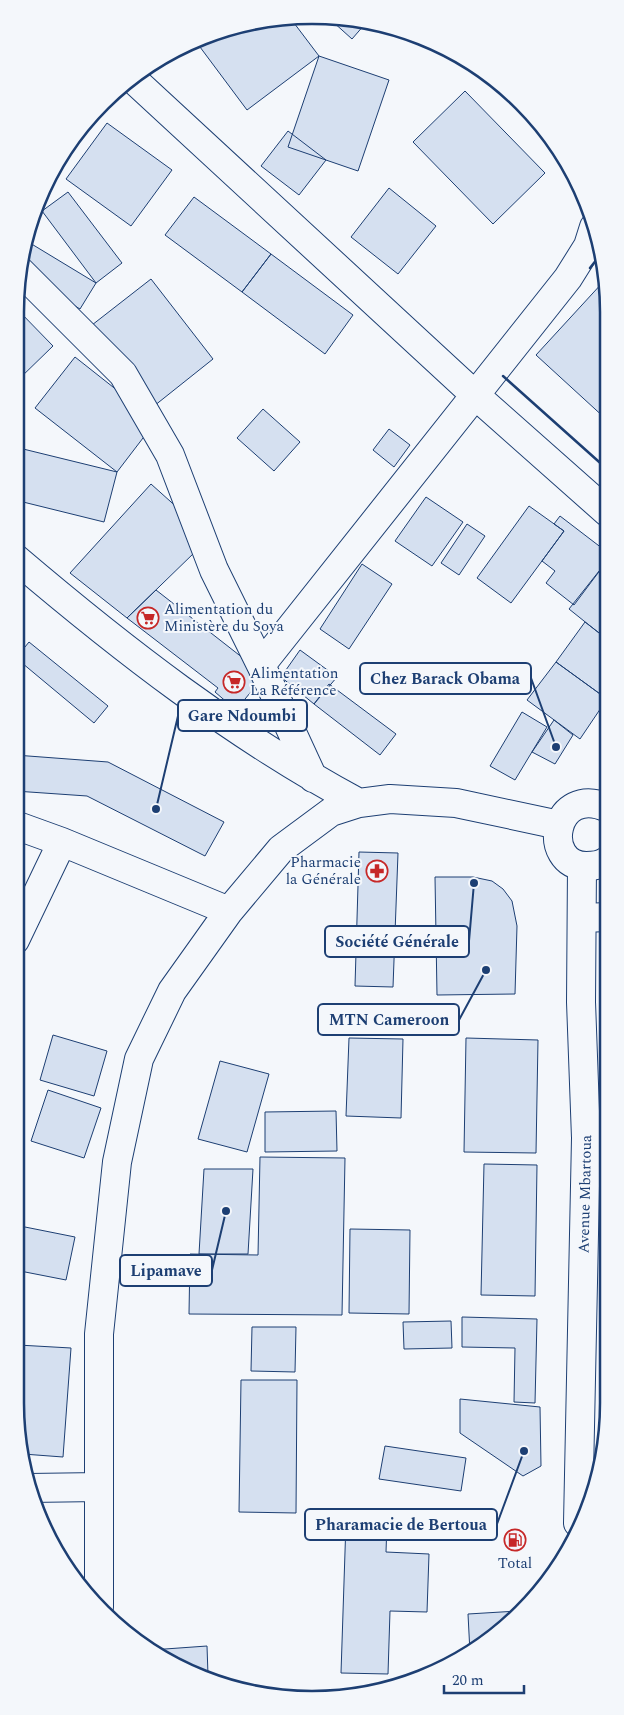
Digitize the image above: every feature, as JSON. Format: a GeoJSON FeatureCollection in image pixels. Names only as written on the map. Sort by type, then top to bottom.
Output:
{"type":"FeatureCollection","features":[{"type":"Feature","properties":{"kind":"main road"},"geometry":{"type":"LineString","coordinates":[[137,83],[474,394],[600,506]]}},
{"type":"Feature","properties":{"kind":"main road"},"geometry":{"type":"LineString","coordinates":[[261,665],[312,604],[474,394],[568,278],[588,246],[590,238]]}},
{"type":"Feature","properties":{"kind":"main road"},"geometry":{"type":"LineString","coordinates":[[26,278],[123,374],[170,455],[214,570],[314,778]]}},
{"type":"Feature","properties":{"kind":"main road"},"geometry":{"type":"LineString","coordinates":[[24,566],[76,610],[163,678],[314,778],[359,802]]}},
{"type":"Feature","properties":{"kind":"main road"},"geometry":{"type":"LineString","coordinates":[[99,1597],[99,1334],[117,1162],[139,1059],[172,991],[229,911],[281,849],[331,812],[359,802],[390,800],[456,804],[559,825]]}},
{"type":"Feature","properties":{"kind":"main road"},"geometry":{"type":"LineString","coordinates":[[595,863],[572,862],[564,855],[559,846],[559,825],[565,814],[574,807],[585,803],[600,805]]}},
{"type":"Feature","properties":{"kind":"main road"},"geometry":{"type":"LineString","coordinates":[[24,828],[229,911]]}},
{"type":"Feature","properties":{"kind":"main road"},"geometry":{"type":"LineString","coordinates":[[24,921],[62,842]]}},
{"type":"Feature","properties":{"kind":"main road","name":"Avenue Mbartoua"},"geometry":{"type":"LineString","coordinates":[[578,1512],[586,1138],[581,1002],[595,918],[595,863]]}},
{"type":"Feature","properties":{"kind":"main road"},"geometry":{"type":"LineString","coordinates":[[37,1488],[99,1487]]}},
{"type":"Feature","properties":{"kind":"building"},"geometry":{"type":"Polygon","coordinates":[[[295,24],[319,56],[247,110],[200,47],[219,39],[256,29],[295,24]]]}},
{"type":"Feature","properties":{"kind":"building"},"geometry":{"type":"Polygon","coordinates":[[[336,25],[362,28],[352,39],[336,25]]]}},
{"type":"Feature","properties":{"kind":"building"},"geometry":{"type":"Polygon","coordinates":[[[319,56],[389,80],[358,171],[288,147],[319,56]]]}},
{"type":"Feature","properties":{"kind":"building"},"geometry":{"type":"Polygon","coordinates":[[[465,91],[545,173],[493,224],[413,142],[465,91]]]}},
{"type":"Feature","properties":{"kind":"building"},"geometry":{"type":"Polygon","coordinates":[[[107,123],[172,170],[131,226],[66,179],[107,123]]]}},
{"type":"Feature","properties":{"kind":"building"},"geometry":{"type":"Polygon","coordinates":[[[288,131],[326,160],[299,195],[261,166],[288,131]]]}},
{"type":"Feature","properties":{"kind":"building"},"geometry":{"type":"Polygon","coordinates":[[[389,188],[436,226],[398,274],[351,237],[389,188]]]}},
{"type":"Feature","properties":{"kind":"building"},"geometry":{"type":"Polygon","coordinates":[[[68,192],[122,263],[96,283],[42,211],[68,192]]]}},
{"type":"Feature","properties":{"kind":"building"},"geometry":{"type":"Polygon","coordinates":[[[194,197],[271,254],[242,292],[165,235],[194,197]]]}},
{"type":"Feature","properties":{"kind":"building"},"geometry":{"type":"Polygon","coordinates":[[[32,244],[96,283],[80,309],[26,276],[32,244]]]}},
{"type":"Feature","properties":{"kind":"building"},"geometry":{"type":"Polygon","coordinates":[[[271,254],[353,315],[325,354],[242,292],[271,254]]]}},
{"type":"Feature","properties":{"kind":"building"},"geometry":{"type":"Polygon","coordinates":[[[151,279],[213,359],[154,406],[92,325],[151,279]]]}},
{"type":"Feature","properties":{"kind":"building"},"geometry":{"type":"Polygon","coordinates":[[[599,286],[600,414],[536,355],[599,286]]]}},
{"type":"Feature","properties":{"kind":"building"},"geometry":{"type":"Polygon","coordinates":[[[24,316],[53,346],[24,374],[24,316]]]}},
{"type":"Feature","properties":{"kind":"building"},"geometry":{"type":"Polygon","coordinates":[[[75,357],[156,421],[117,472],[35,408],[75,357]]]}},
{"type":"Feature","properties":{"kind":"building"},"geometry":{"type":"Polygon","coordinates":[[[263,409],[300,442],[274,471],[237,438],[263,409]]]}},
{"type":"Feature","properties":{"kind":"building"},"geometry":{"type":"Polygon","coordinates":[[[389,429],[410,445],[394,467],[373,450],[389,429]]]}},
{"type":"Feature","properties":{"kind":"building"},"geometry":{"type":"Polygon","coordinates":[[[24,449],[117,472],[104,522],[24,502],[24,449]]]}},
{"type":"Feature","properties":{"kind":"building"},"geometry":{"type":"Polygon","coordinates":[[[151,484],[190,519],[195,552],[127,618],[70,573],[151,484]]]}},
{"type":"Feature","properties":{"kind":"building"},"geometry":{"type":"Polygon","coordinates":[[[426,497],[463,522],[432,566],[395,541],[426,497]]]}},
{"type":"Feature","properties":{"kind":"building"},"geometry":{"type":"Polygon","coordinates":[[[529,506],[564,531],[511,603],[477,578],[529,506]]]}},
{"type":"Feature","properties":{"kind":"building"},"geometry":{"type":"Polygon","coordinates":[[[560,516],[600,547],[600,570],[574,605],[546,583],[555,571],[542,561],[564,531],[554,524],[560,516]]]}},
{"type":"Feature","properties":{"kind":"building"},"geometry":{"type":"Polygon","coordinates":[[[467,524],[485,536],[459,575],[441,563],[467,524]]]}},
{"type":"Feature","properties":{"kind":"building"},"geometry":{"type":"Polygon","coordinates":[[[362,564],[392,584],[349,649],[320,629],[362,564]]]}},
{"type":"Feature","properties":{"kind":"building"},"geometry":{"type":"Polygon","coordinates":[[[600,570],[600,634],[569,609],[600,570]]]}},
{"type":"Feature","properties":{"kind":"building"},"geometry":{"type":"Polygon","coordinates":[[[156,590],[257,669],[259,682],[236,710],[215,692],[218,688],[127,618],[156,590]]]}},
{"type":"Feature","properties":{"kind":"building"},"geometry":{"type":"Polygon","coordinates":[[[585,622],[600,634],[600,694],[556,662],[585,622]]]}},
{"type":"Feature","properties":{"kind":"building"},"geometry":{"type":"Polygon","coordinates":[[[29,642],[108,706],[94,723],[24,665],[24,648],[29,642]]]}},
{"type":"Feature","properties":{"kind":"building"},"geometry":{"type":"Polygon","coordinates":[[[300,650],[337,677],[314,704],[281,677],[300,650]]]}},
{"type":"Feature","properties":{"kind":"building"},"geometry":{"type":"Polygon","coordinates":[[[556,662],[600,694],[600,709],[580,739],[527,700],[556,662]]]}},
{"type":"Feature","properties":{"kind":"building"},"geometry":{"type":"Polygon","coordinates":[[[329,684],[396,734],[380,755],[314,704],[329,684]]]}},
{"type":"Feature","properties":{"kind":"building"},"geometry":{"type":"Polygon","coordinates":[[[522,712],[547,727],[515,780],[490,766],[522,712]]]}},
{"type":"Feature","properties":{"kind":"building"},"geometry":{"type":"Polygon","coordinates":[[[554,720],[573,735],[555,764],[532,752],[554,720]]]}},
{"type":"Feature","properties":{"kind":"building"},"geometry":{"type":"Polygon","coordinates":[[[24,756],[108,762],[224,822],[205,856],[87,796],[24,792],[24,756]]]}},
{"type":"Feature","properties":{"kind":"building"},"geometry":{"type":"Polygon","coordinates":[[[359,852],[398,853],[393,987],[355,986],[359,852]]]}},
{"type":"Feature","properties":{"kind":"building"},"geometry":{"type":"Polygon","coordinates":[[[435,877],[473,877],[492,881],[503,889],[512,901],[517,926],[515,994],[437,995],[435,877]]]}},
{"type":"Feature","properties":{"kind":"building"},"geometry":{"type":"Polygon","coordinates":[[[53,1035],[107,1051],[94,1096],[40,1080],[53,1035]]]}},
{"type":"Feature","properties":{"kind":"building"},"geometry":{"type":"Polygon","coordinates":[[[349,1038],[403,1039],[401,1118],[346,1116],[349,1038]]]}},
{"type":"Feature","properties":{"kind":"building"},"geometry":{"type":"Polygon","coordinates":[[[466,1038],[538,1040],[536,1153],[464,1152],[466,1038]]]}},
{"type":"Feature","properties":{"kind":"building"},"geometry":{"type":"Polygon","coordinates":[[[220,1061],[269,1074],[247,1152],[198,1139],[220,1061]]]}},
{"type":"Feature","properties":{"kind":"building"},"geometry":{"type":"Polygon","coordinates":[[[48,1090],[101,1108],[84,1158],[31,1141],[48,1090]]]}},
{"type":"Feature","properties":{"kind":"building"},"geometry":{"type":"Polygon","coordinates":[[[336,1111],[337,1151],[265,1152],[265,1112],[336,1111]]]}},
{"type":"Feature","properties":{"kind":"building"},"geometry":{"type":"Polygon","coordinates":[[[260,1157],[345,1158],[342,1315],[189,1314],[190,1254],[258,1255],[260,1157]]]}},
{"type":"Feature","properties":{"kind":"building"},"geometry":{"type":"Polygon","coordinates":[[[484,1164],[537,1165],[535,1296],[481,1295],[484,1164]]]}},
{"type":"Feature","properties":{"kind":"building"},"geometry":{"type":"Polygon","coordinates":[[[204,1169],[253,1169],[248,1254],[199,1254],[204,1169]]]}},
{"type":"Feature","properties":{"kind":"building"},"geometry":{"type":"Polygon","coordinates":[[[24,1227],[75,1237],[66,1280],[24,1272],[24,1227]]]}},
{"type":"Feature","properties":{"kind":"building"},"geometry":{"type":"Polygon","coordinates":[[[350,1229],[410,1230],[409,1314],[349,1313],[350,1229]]]}},
{"type":"Feature","properties":{"kind":"building"},"geometry":{"type":"Polygon","coordinates":[[[462,1317],[537,1319],[535,1403],[514,1402],[515,1348],[462,1347],[462,1317]]]}},
{"type":"Feature","properties":{"kind":"building"},"geometry":{"type":"Polygon","coordinates":[[[451,1321],[452,1348],[404,1349],[403,1322],[451,1321]]]}},
{"type":"Feature","properties":{"kind":"building"},"geometry":{"type":"Polygon","coordinates":[[[252,1327],[296,1327],[295,1372],[251,1371],[252,1327]]]}},
{"type":"Feature","properties":{"kind":"building"},"geometry":{"type":"Polygon","coordinates":[[[24,1345],[71,1348],[63,1457],[28,1454],[24,1422],[24,1345]]]}},
{"type":"Feature","properties":{"kind":"building"},"geometry":{"type":"Polygon","coordinates":[[[241,1380],[297,1380],[296,1513],[239,1512],[241,1380]]]}},
{"type":"Feature","properties":{"kind":"building"},"geometry":{"type":"Polygon","coordinates":[[[460,1399],[540,1407],[541,1466],[523,1476],[460,1433],[460,1399]]]}},
{"type":"Feature","properties":{"kind":"building"},"geometry":{"type":"Polygon","coordinates":[[[385,1446],[466,1458],[461,1491],[379,1479],[385,1446]]]}},
{"type":"Feature","properties":{"kind":"building"},"geometry":{"type":"Polygon","coordinates":[[[346,1522],[387,1523],[386,1552],[429,1554],[427,1612],[390,1611],[388,1674],[341,1673],[346,1522]]]}},
{"type":"Feature","properties":{"kind":"building"},"geometry":{"type":"Polygon","coordinates":[[[511,1611],[470,1645],[468,1614],[511,1611]]]}},
{"type":"Feature","properties":{"kind":"building"},"geometry":{"type":"Polygon","coordinates":[[[207,1646],[208,1671],[185,1662],[162,1649],[207,1646]]]}},
{"type":"Feature","properties":{"kind":"wall"},"geometry":{"type":"LineString","coordinates":[[590,268],[596,261]]}},
{"type":"Feature","properties":{"kind":"wall"},"geometry":{"type":"LineString","coordinates":[[503,376],[600,463]]}},
{"type":"Feature","properties":{"kind":"place","name":"Alimentation du Ministère du Soya"},"geometry":{"type":"Point","coordinates":[148,618]}},
{"type":"Feature","properties":{"kind":"place","name":"Alimentation La Référence"},"geometry":{"type":"Point","coordinates":[234,682]}},
{"type":"Feature","properties":{"kind":"place","name":"Chez Barack Obama"},"geometry":{"type":"Point","coordinates":[556,747]}},
{"type":"Feature","properties":{"kind":"place","name":"Gare Ndoumbi"},"geometry":{"type":"Point","coordinates":[156,809]}},
{"type":"Feature","properties":{"kind":"place","name":"Pharmacie la Générale"},"geometry":{"type":"Point","coordinates":[377,871]}},
{"type":"Feature","properties":{"kind":"place","name":"Société Générale"},"geometry":{"type":"Point","coordinates":[474,883]}},
{"type":"Feature","properties":{"kind":"place","name":"MTN Cameroon"},"geometry":{"type":"Point","coordinates":[486,970]}},
{"type":"Feature","properties":{"kind":"place","name":"Lipamave"},"geometry":{"type":"Point","coordinates":[226,1211]}},
{"type":"Feature","properties":{"kind":"place","name":"Pharamacie de Bertoua"},"geometry":{"type":"Point","coordinates":[524,1451]}},
{"type":"Feature","properties":{"kind":"place","name":"Total"},"geometry":{"type":"Point","coordinates":[515,1540]}}]}
